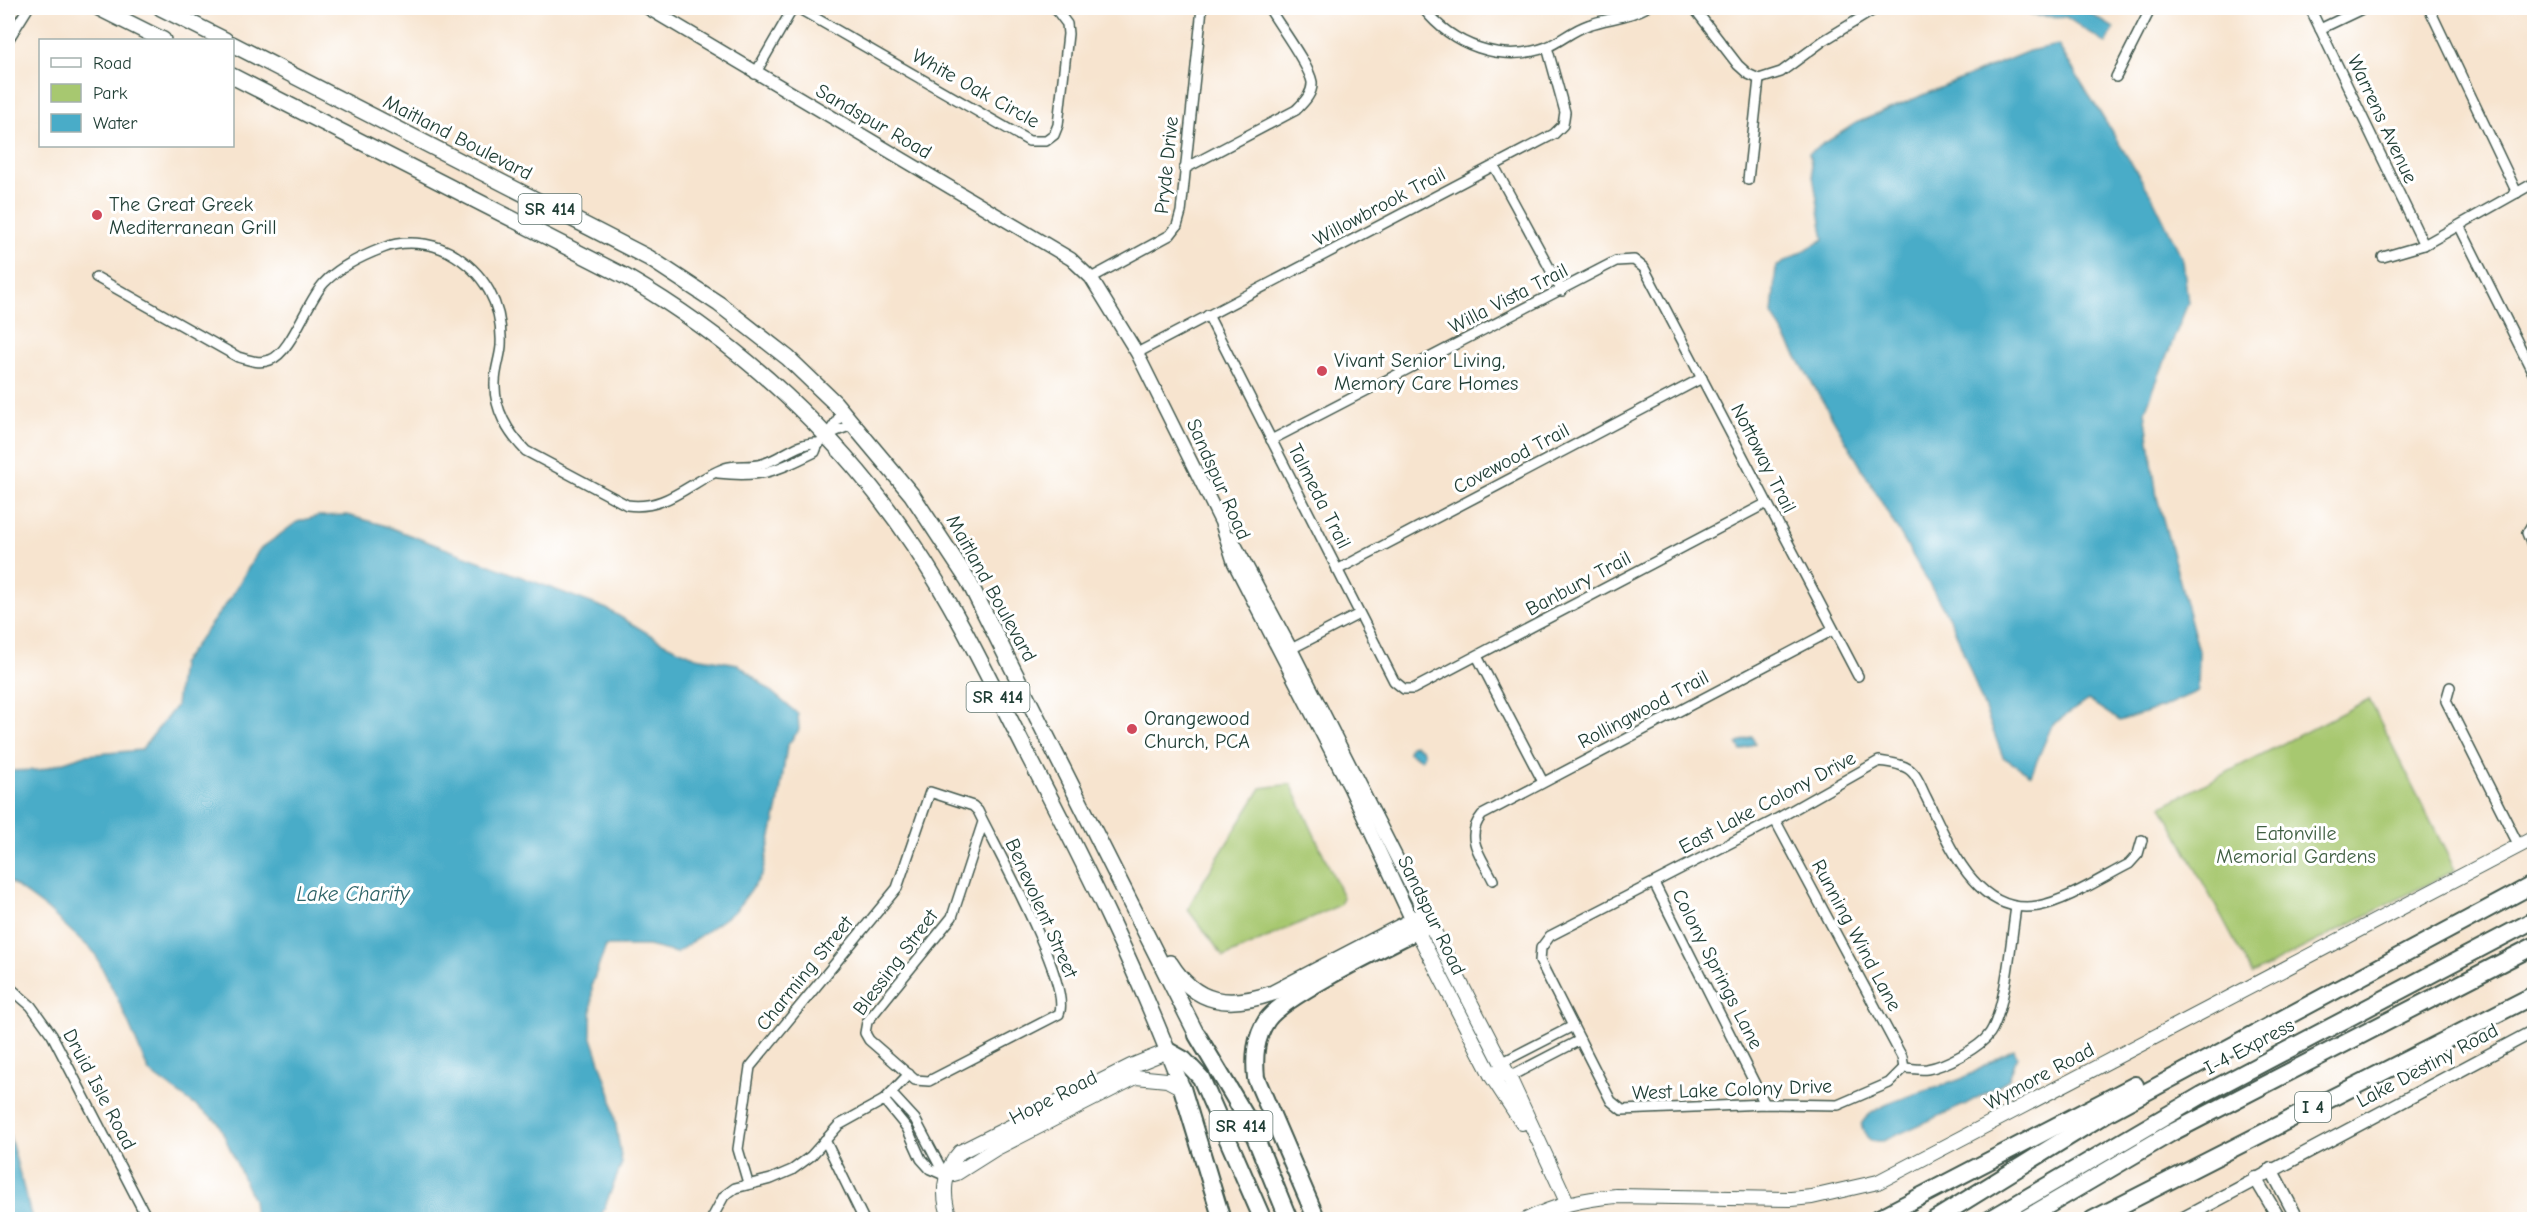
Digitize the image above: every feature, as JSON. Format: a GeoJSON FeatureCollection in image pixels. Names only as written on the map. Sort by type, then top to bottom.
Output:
{"type":"FeatureCollection","features":[{"type":"Feature","properties":{"kind":"highway"},"geometry":{"type":"LineString","coordinates":[[1934,1220],[2106,1113],[2535,884]]}},
{"type":"Feature","properties":{"kind":"highway","name":"I-4 Express"},"geometry":{"type":"LineString","coordinates":[[1989,1220],[2072,1168],[2212,1089],[2535,920]]}},
{"type":"Feature","properties":{"kind":"highway"},"geometry":{"type":"LineString","coordinates":[[1317,1220],[1262,1096],[1256,1078],[1255,1047],[1267,1020],[1279,1008],[1421,922]]}},
{"type":"Feature","properties":{"kind":"highway"},"geometry":{"type":"LineString","coordinates":[[2023,1220],[2171,1133],[2535,946]]}},
{"type":"Feature","properties":{"kind":"highway","name":"I 4"},"geometry":{"type":"LineString","coordinates":[[2092,1220],[2535,995]]}},
{"type":"Feature","properties":{"kind":"highway"},"geometry":{"type":"LineString","coordinates":[[1197,1035],[1214,1059],[1249,1122],[1289,1220]]}},
{"type":"Feature","properties":{"kind":"highway","name":"Maitland Boulevard"},"geometry":{"type":"LineString","coordinates":[[1197,1035],[1253,1151],[1280,1220]]}},
{"type":"Feature","properties":{"kind":"highway"},"geometry":{"type":"LineString","coordinates":[[1168,1051],[1184,1060],[1201,1078],[1263,1220]]}},
{"type":"Feature","properties":{"kind":"highway"},"geometry":{"type":"LineString","coordinates":[[1875,1220],[2147,1080],[2185,1070]]}},
{"type":"Feature","properties":{"kind":"highway","name":"SR 414"},"geometry":{"type":"LineString","coordinates":[[1182,1088],[1221,1220]]}},
{"type":"Feature","properties":{"kind":"highway"},"geometry":{"type":"LineString","coordinates":[[1882,1220],[1908,1201]]}},
{"type":"Feature","properties":{"kind":"main road"},"geometry":{"type":"LineString","coordinates":[[99,8],[162,39]]}},
{"type":"Feature","properties":{"kind":"main road","name":"Maitland Boulevard"},"geometry":{"type":"LineString","coordinates":[[161,8],[223,39]]}},
{"type":"Feature","properties":{"kind":"main road","name":"Maitland Boulevard"},"geometry":{"type":"LineString","coordinates":[[234,45],[649,258],[745,324],[788,358],[843,411],[912,495],[968,579],[1197,1035]]}},
{"type":"Feature","properties":{"kind":"main road","name":"SR 414"},"geometry":{"type":"LineString","coordinates":[[234,77],[615,271],[680,308],[774,385],[895,518],[945,595],[1104,903],[1182,1088]]}},
{"type":"Feature","properties":{"kind":"main road","name":"Wymore Road"},"geometry":{"type":"LineString","coordinates":[[1526,1220],[1567,1202],[1616,1196],[1791,1199],[1812,1197],[1878,1182],[2535,838]]}},
{"type":"Feature","properties":{"kind":"main road"},"geometry":{"type":"LineString","coordinates":[[1118,877],[1176,973],[1201,996],[1218,1002],[1245,1001],[1273,993],[1421,922]]}},
{"type":"Feature","properties":{"kind":"main road","name":"Sandspur Road"},"geometry":{"type":"LineString","coordinates":[[1421,922],[1502,1063],[1567,1202]]}},
{"type":"Feature","properties":{"kind":"main road","name":"Sandspur Road"},"geometry":{"type":"LineString","coordinates":[[1421,922],[1492,1077],[1546,1160]]}},
{"type":"Feature","properties":{"kind":"main road","name":"Hope Road"},"geometry":{"type":"LineString","coordinates":[[945,1175],[950,1162],[968,1148],[1131,1066],[1168,1051]]}},
{"type":"Feature","properties":{"kind":"main road","name":"Hope Road"},"geometry":{"type":"LineString","coordinates":[[945,1175],[957,1173],[995,1149],[1136,1077],[1167,1080],[1182,1088]]}},
{"type":"Feature","properties":{"kind":"main road"},"geometry":{"type":"LineString","coordinates":[[945,1175],[946,1204],[951,1220]]}},
{"type":"Feature","properties":{"kind":"street"},"geometry":{"type":"LineString","coordinates":[[8,40],[28,8]]}},
{"type":"Feature","properties":{"kind":"street","name":"Sandspur Road"},"geometry":{"type":"LineString","coordinates":[[648,8],[755,74],[1071,259],[1091,278],[1137,353],[1221,522],[1234,563],[1360,785],[1421,922]]}},
{"type":"Feature","properties":{"kind":"street"},"geometry":{"type":"LineString","coordinates":[[755,74],[795,8]]}},
{"type":"Feature","properties":{"kind":"street","name":"White Oak Circle"},"geometry":{"type":"LineString","coordinates":[[795,8],[1029,141],[1040,143],[1054,135],[1058,125],[1068,34],[1066,24],[1055,8]]}},
{"type":"Feature","properties":{"kind":"street","name":"Pryde Drive"},"geometry":{"type":"LineString","coordinates":[[1091,278],[1170,235],[1177,226],[1181,212],[1202,8]]}},
{"type":"Feature","properties":{"kind":"street"},"geometry":{"type":"LineString","coordinates":[[1184,169],[1296,110],[1306,100],[1312,83],[1308,71],[1269,8]]}},
{"type":"Feature","properties":{"kind":"street"},"geometry":{"type":"LineString","coordinates":[[1423,8],[1446,31],[1466,44],[1490,53],[1546,47],[1584,27],[1634,14],[1645,8]]}},
{"type":"Feature","properties":{"kind":"street"},"geometry":{"type":"LineString","coordinates":[[1694,8],[1738,65],[1748,74],[1759,79],[1781,72],[1823,41],[1877,8]]}},
{"type":"Feature","properties":{"kind":"street"},"geometry":{"type":"LineString","coordinates":[[2116,77],[2151,8]]}},
{"type":"Feature","properties":{"kind":"street","name":"Warrens Avenue"},"geometry":{"type":"LineString","coordinates":[[2310,8],[2424,245]]}},
{"type":"Feature","properties":{"kind":"street"},"geometry":{"type":"LineString","coordinates":[[2320,29],[2364,8]]}},
{"type":"Feature","properties":{"kind":"street"},"geometry":{"type":"LineString","coordinates":[[2429,8],[2517,194]]}},
{"type":"Feature","properties":{"kind":"street","name":"Willowbrook Trail"},"geometry":{"type":"LineString","coordinates":[[1137,353],[1554,134],[1563,124],[1565,112],[1546,47]]}},
{"type":"Feature","properties":{"kind":"street"},"geometry":{"type":"LineString","coordinates":[[1748,180],[1759,79]]}},
{"type":"Feature","properties":{"kind":"street"},"geometry":{"type":"LineString","coordinates":[[1494,166],[1562,291]]}},
{"type":"Feature","properties":{"kind":"street"},"geometry":{"type":"LineString","coordinates":[[2384,257],[2424,245],[2460,227],[2535,183]]}},
{"type":"Feature","properties":{"kind":"street"},"geometry":{"type":"LineString","coordinates":[[2460,227],[2535,375]]}},
{"type":"Feature","properties":{"kind":"street"},"geometry":{"type":"LineString","coordinates":[[96,277],[238,357],[257,362],[271,360],[284,350],[324,283],[355,259],[386,246],[416,243],[442,248],[466,262],[486,282],[494,299],[500,326],[501,346],[495,382],[497,404],[514,440],[526,451],[627,505],[643,507],[657,505],[715,472],[762,475],[784,467],[815,452],[843,411]]}},
{"type":"Feature","properties":{"kind":"street","name":"Willa Vista Trail"},"geometry":{"type":"LineString","coordinates":[[1272,440],[1617,261],[1634,260]]}},
{"type":"Feature","properties":{"kind":"street","name":"Nottoway Trail"},"geometry":{"type":"LineString","coordinates":[[1634,260],[1644,268],[1858,676]]}},
{"type":"Feature","properties":{"kind":"street","name":"Talmeda Trail"},"geometry":{"type":"LineString","coordinates":[[1208,315],[1394,681],[1404,689]]}},
{"type":"Feature","properties":{"kind":"street","name":"Covewood Trail"},"geometry":{"type":"LineString","coordinates":[[1337,570],[1702,378]]}},
{"type":"Feature","properties":{"kind":"street"},"geometry":{"type":"LineString","coordinates":[[822,439],[855,424]]}},
{"type":"Feature","properties":{"kind":"street","name":"Banbury Trail"},"geometry":{"type":"LineString","coordinates":[[1404,689],[1413,689],[1767,503]]}},
{"type":"Feature","properties":{"kind":"street"},"geometry":{"type":"LineString","coordinates":[[2535,521],[2527,533],[2535,550]]}},
{"type":"Feature","properties":{"kind":"street"},"geometry":{"type":"LineString","coordinates":[[1286,652],[1359,614]]}},
{"type":"Feature","properties":{"kind":"street","name":"Rollingwood Trail"},"geometry":{"type":"LineString","coordinates":[[1494,880],[1473,840],[1474,825],[1482,815],[1833,630]]}},
{"type":"Feature","properties":{"kind":"street","name":"Sandspur Road"},"geometry":{"type":"LineString","coordinates":[[1286,652],[1350,788],[1421,922]]}},
{"type":"Feature","properties":{"kind":"street"},"geometry":{"type":"LineString","coordinates":[[1477,656],[1543,782]]}},
{"type":"Feature","properties":{"kind":"street"},"geometry":{"type":"LineString","coordinates":[[2450,687],[2445,701],[2519,846]]}},
{"type":"Feature","properties":{"kind":"street","name":"East Lake Colony Drive"},"geometry":{"type":"LineString","coordinates":[[1580,1040],[1540,961],[1542,948],[1550,936],[1775,820],[1879,761],[1896,763],[1913,771],[1958,861],[1975,884],[1994,897],[2016,907]]}},
{"type":"Feature","properties":{"kind":"street","name":"Benevolent Street"},"geometry":{"type":"LineString","coordinates":[[909,1074],[915,1080],[929,1081],[1052,1019],[1061,1008],[1062,999],[1034,925],[973,806],[930,792]]}},
{"type":"Feature","properties":{"kind":"street","name":"Charming Street"},"geometry":{"type":"LineString","coordinates":[[748,1183],[738,1149],[750,1067],[897,888],[930,792]]}},
{"type":"Feature","properties":{"kind":"street","name":"Running Wind Lane"},"geometry":{"type":"LineString","coordinates":[[1775,820],[1902,1057],[1904,1068]]}},
{"type":"Feature","properties":{"kind":"street","name":"Blessing Street"},"geometry":{"type":"LineString","coordinates":[[909,1074],[869,1040],[866,1033],[867,1022],[952,917],[983,822]]}},
{"type":"Feature","properties":{"kind":"street"},"geometry":{"type":"LineString","coordinates":[[1904,1068],[1927,1069],[1958,1057],[1981,1043],[1990,1032],[1999,1012],[2016,907],[2038,906],[2054,901],[2130,864],[2139,854],[2142,840]]}},
{"type":"Feature","properties":{"kind":"street","name":"Colony Springs Lane"},"geometry":{"type":"LineString","coordinates":[[1654,883],[1765,1104]]}},
{"type":"Feature","properties":{"kind":"street","name":"Druid Isle Road"},"geometry":{"type":"LineString","coordinates":[[8,986],[31,1006],[52,1035],[148,1220]]}},
{"type":"Feature","properties":{"kind":"street"},"geometry":{"type":"LineString","coordinates":[[1492,1077],[1502,1063],[1573,1026]]}},
{"type":"Feature","properties":{"kind":"street","name":"Lake Destiny Road"},"geometry":{"type":"LineString","coordinates":[[2181,1220],[2271,1169],[2535,1031]]}},
{"type":"Feature","properties":{"kind":"street"},"geometry":{"type":"LineString","coordinates":[[1492,1077],[1509,1077],[1580,1040]]}},
{"type":"Feature","properties":{"kind":"street","name":"West Lake Colony Drive"},"geometry":{"type":"LineString","coordinates":[[1580,1040],[1611,1101],[1622,1110],[1765,1104],[1838,1105],[1889,1083],[1904,1068]]}},
{"type":"Feature","properties":{"kind":"street"},"geometry":{"type":"LineString","coordinates":[[1530,1048],[1537,1062]]}},
{"type":"Feature","properties":{"kind":"street"},"geometry":{"type":"LineString","coordinates":[[711,1220],[724,1196],[748,1183],[771,1179],[792,1170],[838,1125],[888,1096],[909,1074]]}},
{"type":"Feature","properties":{"kind":"street"},"geometry":{"type":"LineString","coordinates":[[888,1096],[915,1119],[945,1175]]}},
{"type":"Feature","properties":{"kind":"street"},"geometry":{"type":"LineString","coordinates":[[888,1096],[907,1128],[921,1159],[930,1169],[945,1175]]}},
{"type":"Feature","properties":{"kind":"street"},"geometry":{"type":"LineString","coordinates":[[825,1140],[864,1220]]}},
{"type":"Feature","properties":{"kind":"street"},"geometry":{"type":"LineString","coordinates":[[2271,1169],[2298,1220]]}},
{"type":"Feature","properties":{"kind":"street"},"geometry":{"type":"LineString","coordinates":[[2255,1178],[2280,1220]]}},
{"type":"Feature","properties":{"kind":"green space","name":"Eatonville Memorial Gardens"},"geometry":{"type":"Polygon","coordinates":[[[2369,699],[2455,870],[2252,974],[2162,806],[2369,699]]]}},
{"type":"Feature","properties":{"kind":"green space"},"geometry":{"type":"Polygon","coordinates":[[[1291,784],[1343,897],[1340,905],[1224,957],[1188,910],[1196,893],[1261,788],[1291,784]]]}},
{"type":"Feature","properties":{"kind":"water"},"geometry":{"type":"Polygon","coordinates":[[[2014,8],[2081,8],[2114,28],[2106,44],[2066,17],[2037,16],[2014,8]]]}},
{"type":"Feature","properties":{"kind":"water"},"geometry":{"type":"Polygon","coordinates":[[[2058,45],[2153,198],[2183,260],[2188,303],[2145,411],[2157,497],[2199,651],[2198,691],[2162,707],[2120,721],[2088,700],[2052,725],[2031,775],[2003,757],[1953,625],[1772,314],[1776,267],[1824,239],[1809,153],[1856,123],[2029,51],[2058,45]]]}},
{"type":"Feature","properties":{"kind":"water","name":"Lake Charity"},"geometry":{"type":"Polygon","coordinates":[[[347,515],[383,525],[607,609],[664,643],[696,657],[738,664],[798,714],[799,730],[787,746],[778,806],[762,875],[736,910],[676,953],[648,946],[606,946],[592,984],[591,1035],[611,1095],[622,1163],[600,1219],[255,1219],[253,1200],[218,1122],[149,1072],[122,1008],[94,952],[47,909],[8,880],[8,771],[40,770],[85,755],[141,750],[176,706],[181,664],[231,597],[259,550],[297,522],[318,516],[347,515]]]}},
{"type":"Feature","properties":{"kind":"water"},"geometry":{"type":"Polygon","coordinates":[[[1752,736],[1755,743],[1741,751],[1737,744],[1752,736]]]}},
{"type":"Feature","properties":{"kind":"water"},"geometry":{"type":"Polygon","coordinates":[[[1415,745],[1422,749],[1424,754],[1421,760],[1408,752],[1410,746],[1415,745]]]}},
{"type":"Feature","properties":{"kind":"water"},"geometry":{"type":"Polygon","coordinates":[[[2014,1049],[2017,1056],[2009,1079],[1991,1090],[1964,1105],[1883,1141],[1872,1141],[1867,1137],[1861,1125],[1878,1109],[1908,1096],[1954,1082],[2014,1049]]]}},
{"type":"Feature","properties":{"kind":"water"},"geometry":{"type":"Polygon","coordinates":[[[8,1130],[32,1219],[8,1219],[8,1130]]]}},
{"type":"Feature","properties":{"kind":"place","name":"The Great Greek Mediterranean Grill"},"geometry":{"type":"Point","coordinates":[97,215]}},
{"type":"Feature","properties":{"kind":"place","name":"Vivant Senior Living, Memory Care Homes"},"geometry":{"type":"Point","coordinates":[1322,371]}},
{"type":"Feature","properties":{"kind":"place","name":"Orangewood Church, PCA"},"geometry":{"type":"Point","coordinates":[1132,729]}}]}
